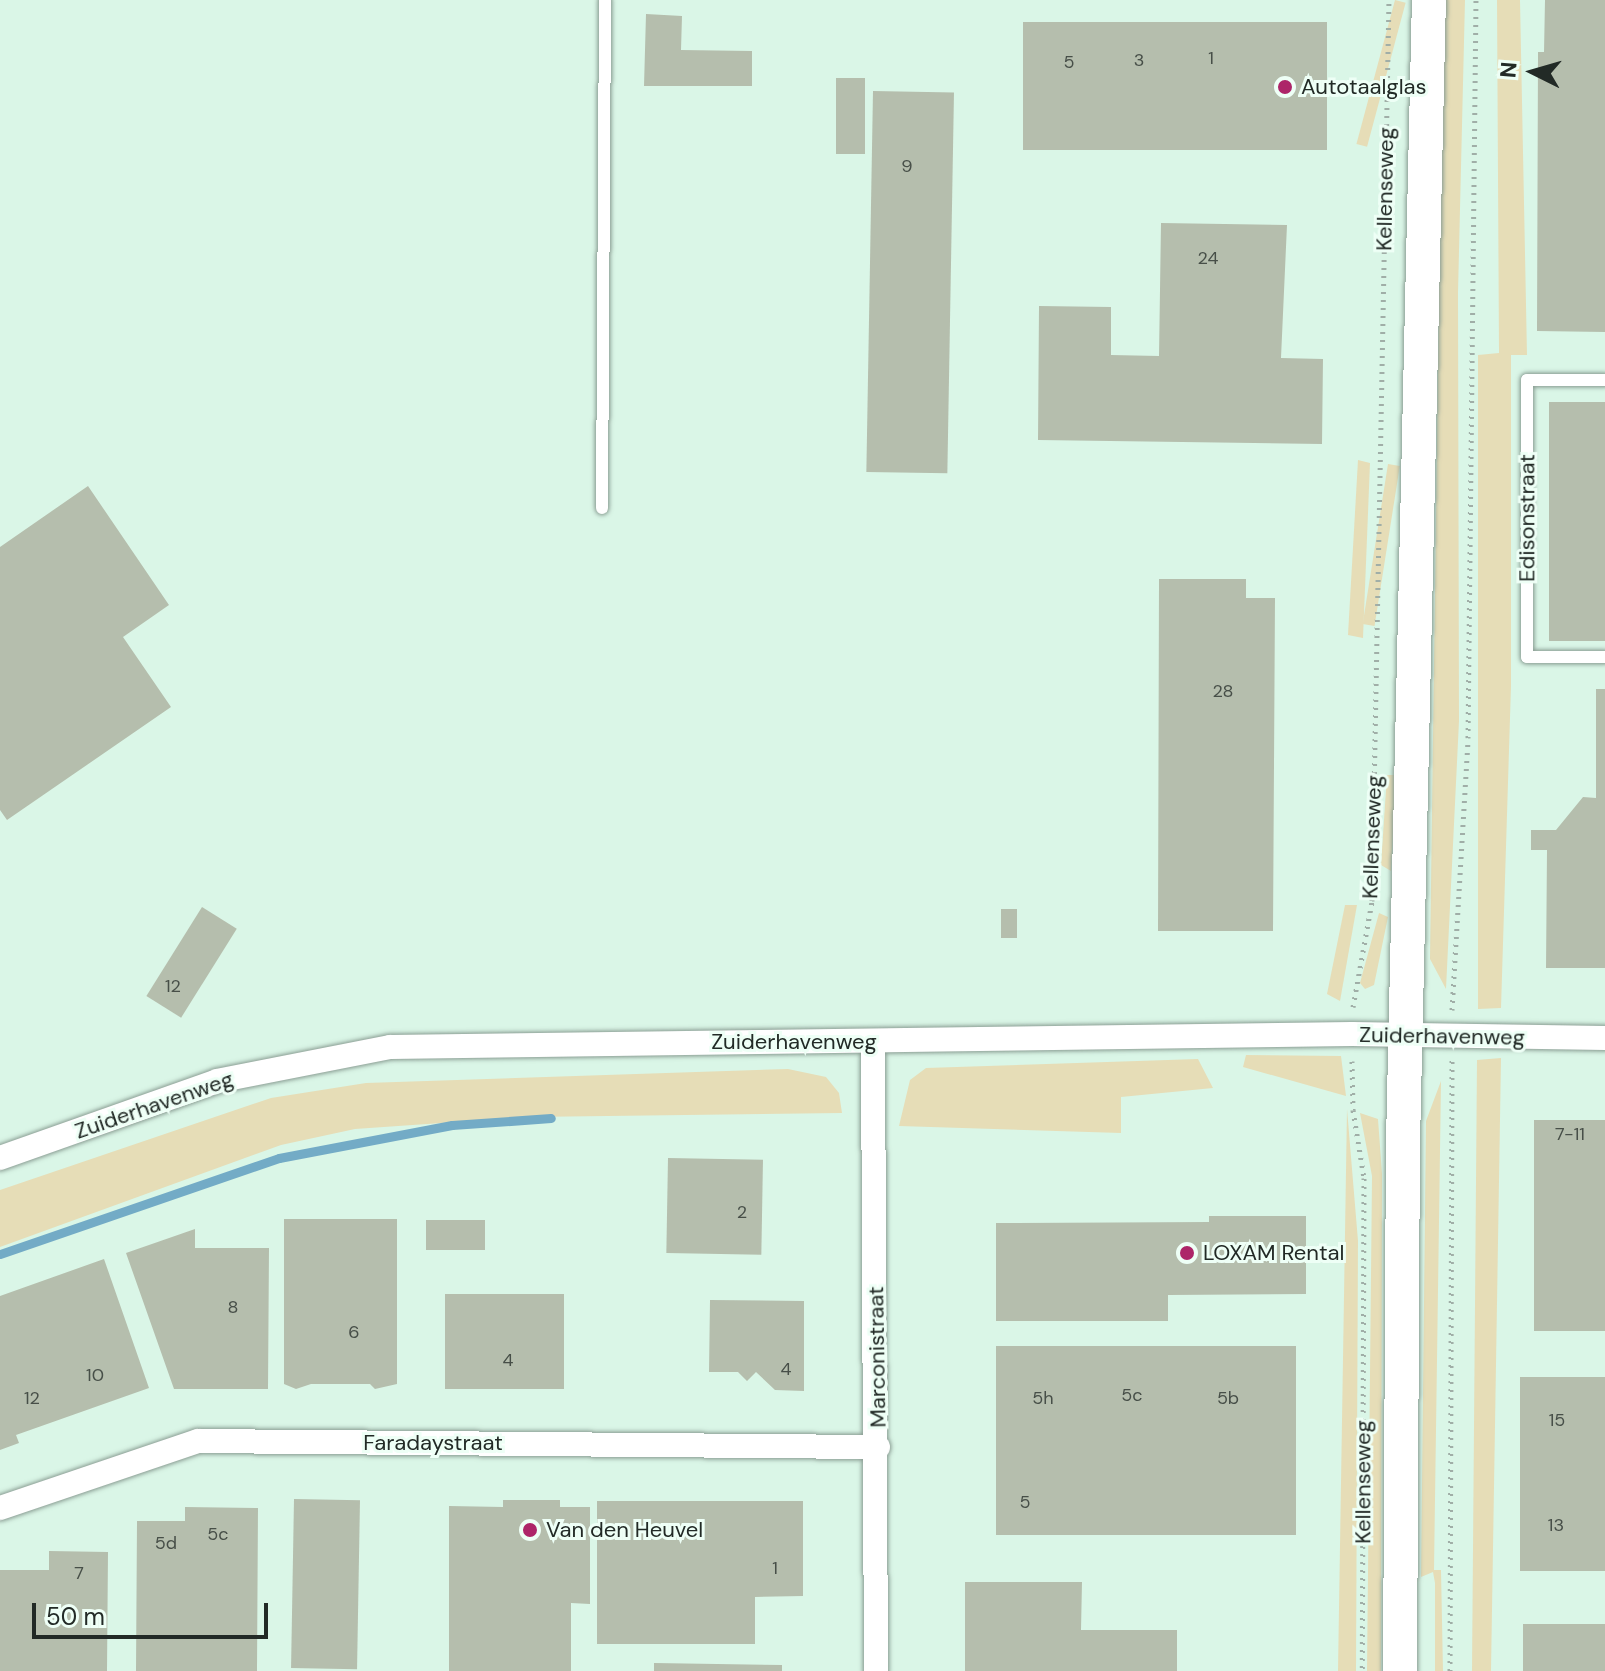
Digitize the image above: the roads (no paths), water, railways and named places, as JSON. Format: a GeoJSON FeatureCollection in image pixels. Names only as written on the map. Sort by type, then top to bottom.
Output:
{"type":"FeatureCollection","features":[{"type":"Feature","properties":{"kind":"main road","name":"Kellenseweg"},"geometry":{"type":"LineString","coordinates":[[1400,1671],[1405,1035],[1429,0]]}},
{"type":"Feature","properties":{"kind":"street","name":"Zuiderhavenweg"},"geometry":{"type":"LineString","coordinates":[[0,1158],[217,1081],[390,1047],[1352,1034],[1605,1038]]}},
{"type":"Feature","properties":{"kind":"street","name":"Marconistraat"},"geometry":{"type":"LineString","coordinates":[[873,1042],[878,1447],[876,1671]]}},
{"type":"Feature","properties":{"kind":"street","name":"Faradaystraat"},"geometry":{"type":"LineString","coordinates":[[0,1508],[198,1441],[878,1447]]}},
{"type":"Feature","properties":{"kind":"lane"},"geometry":{"type":"LineString","coordinates":[[602,508],[605,0]]}},
{"type":"Feature","properties":{"kind":"lane","name":"Edisonstraat"},"geometry":{"type":"LineString","coordinates":[[1605,380],[1527,380],[1527,657],[1605,657]]}},
{"type":"Feature","properties":{"kind":"waterway"},"geometry":{"type":"LineString","coordinates":[[0,1254],[279,1158],[452,1125],[551,1118]]}},
{"type":"Feature","properties":{"kind":"place","name":"Autotaalglas"},"geometry":{"type":"Point","coordinates":[1285,87]}},
{"type":"Feature","properties":{"kind":"place","name":"LOXAM Rental"},"geometry":{"type":"Point","coordinates":[1187,1253]}},
{"type":"Feature","properties":{"kind":"place","name":"Van den Heuvel"},"geometry":{"type":"Point","coordinates":[530,1530]}}]}
